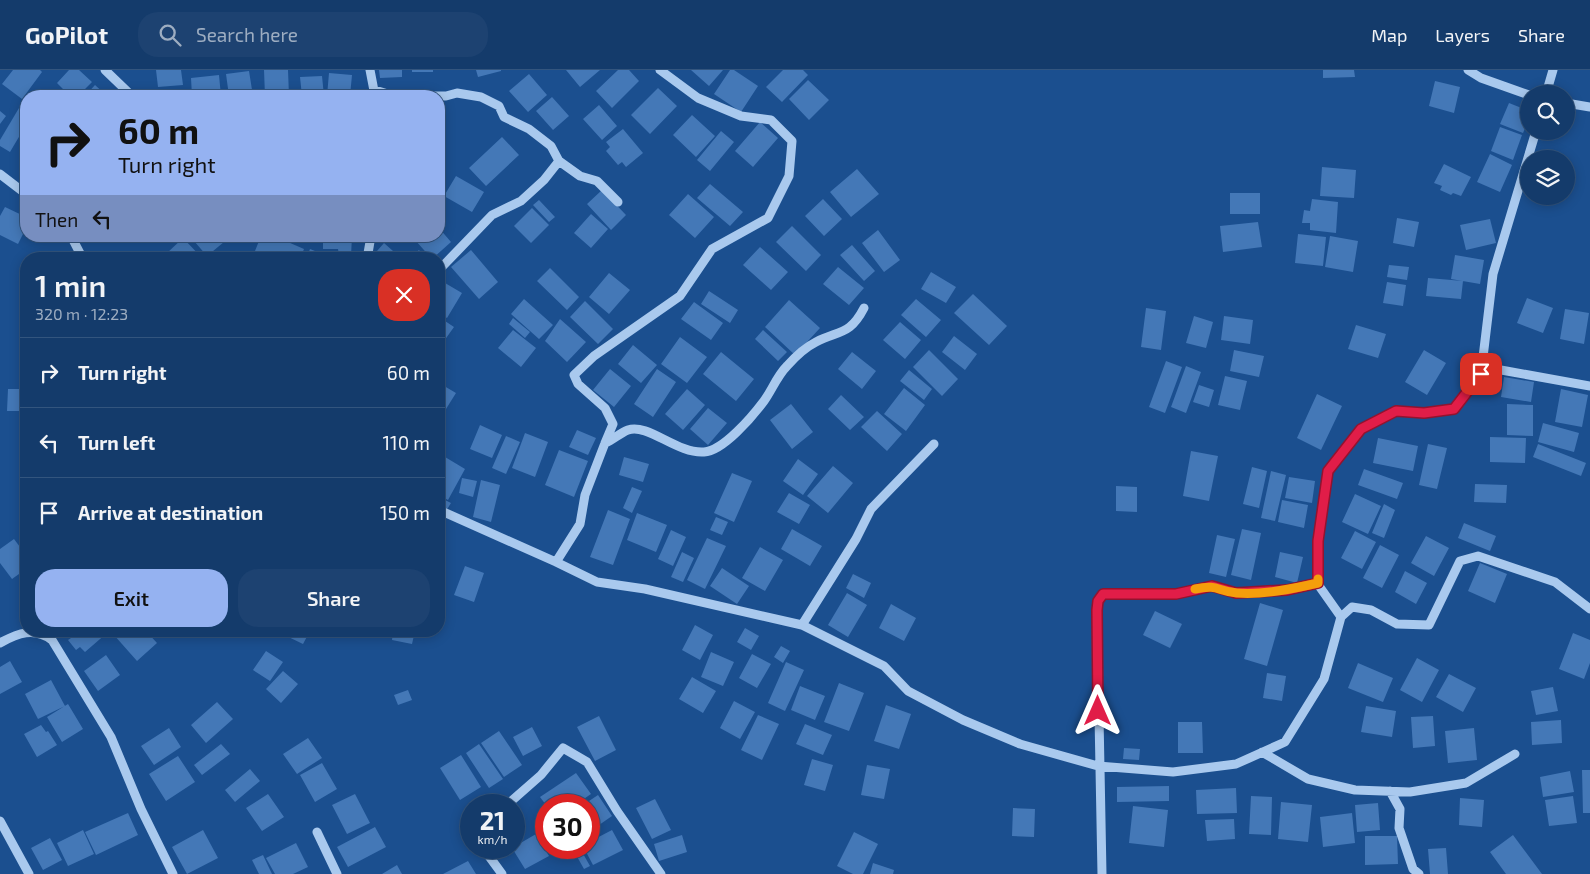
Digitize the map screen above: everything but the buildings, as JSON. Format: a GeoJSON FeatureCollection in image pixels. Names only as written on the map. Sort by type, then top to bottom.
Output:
{"type":"FeatureCollection","features":[{"type":"Feature","properties":{"kind":"street"},"geometry":{"type":"LineString","coordinates":[[104,70],[126,90]]}},
{"type":"Feature","properties":{"kind":"street"},"geometry":{"type":"LineString","coordinates":[[370,70],[374,90]]}},
{"type":"Feature","properties":{"kind":"street"},"geometry":{"type":"LineString","coordinates":[[556,562],[580,524],[585,495],[612,424],[605,408],[578,384],[574,375],[594,356],[680,296],[712,249],[768,218],[789,176],[792,141],[771,120],[742,116],[698,98],[660,70]]}},
{"type":"Feature","properties":{"kind":"street"},"geometry":{"type":"LineString","coordinates":[[1468,70],[1481,78],[1520,91]]}},
{"type":"Feature","properties":{"kind":"street"},"geometry":{"type":"LineString","coordinates":[[1549,85],[1553,70]]}},
{"type":"Feature","properties":{"kind":"street"},"geometry":{"type":"LineString","coordinates":[[445,96],[457,94],[481,97],[499,106],[504,118],[529,129],[551,146],[559,161],[580,176],[597,181],[618,202]]}},
{"type":"Feature","properties":{"kind":"street"},"geometry":{"type":"LineString","coordinates":[[1575,104],[1590,107]]}},
{"type":"Feature","properties":{"kind":"street"},"geometry":{"type":"LineString","coordinates":[[1481,374],[1493,274],[1533,140]]}},
{"type":"Feature","properties":{"kind":"street"},"geometry":{"type":"LineString","coordinates":[[445,264],[492,215],[521,201],[544,180],[559,161]]}},
{"type":"Feature","properties":{"kind":"street"},"geometry":{"type":"LineString","coordinates":[[0,174],[20,189]]}},
{"type":"Feature","properties":{"kind":"street"},"geometry":{"type":"LineString","coordinates":[[605,443],[628,430],[642,430],[676,448],[691,452],[705,452],[720,447],[763,402],[785,368],[816,342],[845,332],[857,322],[864,308]]}},
{"type":"Feature","properties":{"kind":"street"},"geometry":{"type":"LineString","coordinates":[[1341,617],[1318,583],[1318,541],[1328,471],[1361,429],[1396,411],[1424,413],[1454,409],[1481,374],[1490,368],[1590,386]]}},
{"type":"Feature","properties":{"kind":"street"},"geometry":{"type":"LineString","coordinates":[[802,625],[856,538],[871,509],[934,444]]}},
{"type":"Feature","properties":{"kind":"street"},"geometry":{"type":"LineString","coordinates":[[445,513],[596,582],[645,588],[802,625],[884,666],[908,691],[964,720],[1020,744],[1098,766],[1173,772],[1236,764],[1285,742],[1324,679],[1341,617],[1352,607],[1371,610],[1397,624],[1429,625],[1460,561],[1478,556],[1556,582],[1590,609]]}},
{"type":"Feature","properties":{"kind":"street"},"geometry":{"type":"LineString","coordinates":[[1102,874],[1098,766],[1097,610],[1098,601],[1103,594],[1176,594],[1212,586],[1236,593],[1287,590],[1318,583]]}},
{"type":"Feature","properties":{"kind":"street"},"geometry":{"type":"LineString","coordinates":[[0,643],[20,633]]}},
{"type":"Feature","properties":{"kind":"street"},"geometry":{"type":"LineString","coordinates":[[46,637],[52,640],[111,737],[141,809],[173,874]]}},
{"type":"Feature","properties":{"kind":"street"},"geometry":{"type":"LineString","coordinates":[[519,794],[540,775],[563,748],[587,762],[617,811],[661,874]]}},
{"type":"Feature","properties":{"kind":"street"},"geometry":{"type":"LineString","coordinates":[[1262,752],[1308,779],[1355,790],[1410,792],[1466,783],[1515,754]]}},
{"type":"Feature","properties":{"kind":"street"},"geometry":{"type":"LineString","coordinates":[[1390,791],[1400,809],[1399,828],[1413,869],[1418,874]]}},
{"type":"Feature","properties":{"kind":"street"},"geometry":{"type":"LineString","coordinates":[[0,821],[29,874]]}},
{"type":"Feature","properties":{"kind":"street"},"geometry":{"type":"LineString","coordinates":[[317,832],[336,874]]}},
{"type":"Feature","properties":{"kind":"street"},"geometry":{"type":"LineString","coordinates":[[491,859],[502,874]]}},
{"type":"Feature","properties":{"kind":"slow traffic"},"geometry":{"type":"LineString","coordinates":[[1195,589],[1212,586],[1236,593],[1287,590],[1318,583],[1318,579]]}},
{"type":"Feature","properties":{"kind":"route"},"geometry":{"type":"LineString","coordinates":[[1098,711],[1097,610],[1098,601],[1103,594],[1176,594],[1212,586],[1236,593],[1287,590],[1318,583],[1318,541],[1328,471],[1361,429],[1396,411],[1424,413],[1454,409],[1481,374]]}}]}
